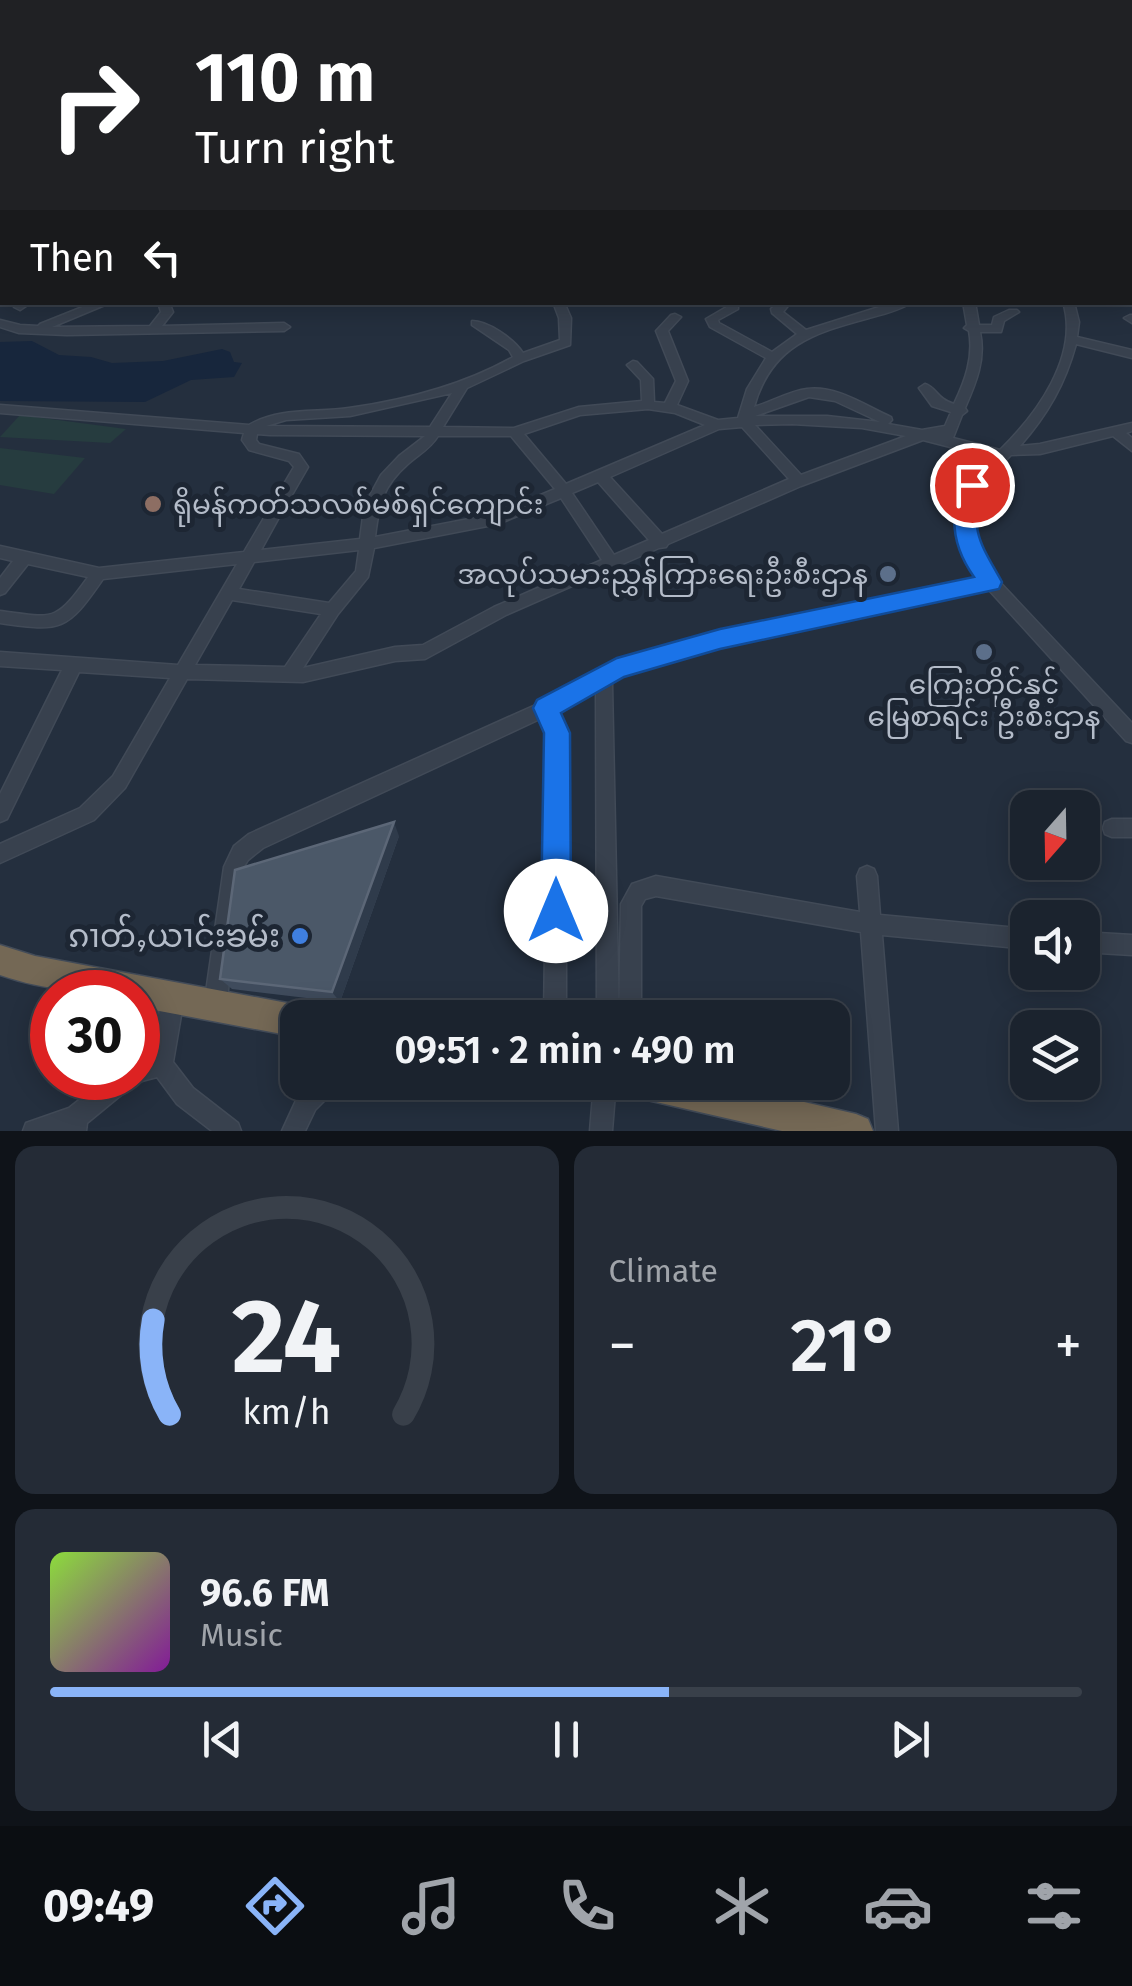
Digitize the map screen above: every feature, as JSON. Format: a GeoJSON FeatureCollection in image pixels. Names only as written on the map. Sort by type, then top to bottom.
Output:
{"type":"FeatureCollection","features":[{"type":"Feature","properties":{"kind":"highway"},"geometry":{"type":"LineString","coordinates":[[0,960],[35,972],[280,1017]]}},
{"type":"Feature","properties":{"kind":"highway"},"geometry":{"type":"LineString","coordinates":[[721,1100],[856,1131]]}},
{"type":"Feature","properties":{"kind":"street"},"geometry":{"type":"LineString","coordinates":[[36,330],[99,305]]}},
{"type":"Feature","properties":{"kind":"street"},"geometry":{"type":"LineString","coordinates":[[153,330],[163,322],[168,305]]}},
{"type":"Feature","properties":{"kind":"street"},"geometry":{"type":"LineString","coordinates":[[0,854],[88,814],[119,782],[302,467],[300,461],[254,448],[249,440],[252,430],[267,419],[348,412],[500,370],[520,358],[566,342],[565,318],[559,305]]}},
{"type":"Feature","properties":{"kind":"street"},"geometry":{"type":"LineString","coordinates":[[783,305],[778,313],[804,334]]}},
{"type":"Feature","properties":{"kind":"street"},"geometry":{"type":"LineString","coordinates":[[745,418],[749,396],[772,358],[804,334],[837,320],[896,305]]}},
{"type":"Feature","properties":{"kind":"street"},"geometry":{"type":"LineString","coordinates":[[948,434],[961,411],[977,348],[968,305]]}},
{"type":"Feature","properties":{"kind":"street"},"geometry":{"type":"LineString","coordinates":[[1069,305],[1074,318],[1072,339],[1052,394],[1005,454],[972,485],[962,514],[976,562],[991,582],[1132,735]]}},
{"type":"Feature","properties":{"kind":"street"},"geometry":{"type":"LineString","coordinates":[[734,307],[712,319],[714,325],[772,358]]}},
{"type":"Feature","properties":{"kind":"street"},"geometry":{"type":"LineString","coordinates":[[970,328],[997,329],[998,319],[1013,312]]}},
{"type":"Feature","properties":{"kind":"street"},"geometry":{"type":"LineString","coordinates":[[669,408],[682,381],[662,332],[675,317]]}},
{"type":"Feature","properties":{"kind":"street"},"geometry":{"type":"LineString","coordinates":[[0,323],[36,330],[284,327]]}},
{"type":"Feature","properties":{"kind":"street"},"geometry":{"type":"LineString","coordinates":[[476,323],[514,348],[520,358]]}},
{"type":"Feature","properties":{"kind":"street"},"geometry":{"type":"LineString","coordinates":[[1072,339],[1132,354]]}},
{"type":"Feature","properties":{"kind":"street"},"geometry":{"type":"LineString","coordinates":[[633,364],[647,379],[648,405]]}},
{"type":"Feature","properties":{"kind":"street"},"geometry":{"type":"LineString","coordinates":[[290,674],[332,610],[363,573],[372,504],[386,478],[404,459],[428,443],[464,383]]}},
{"type":"Feature","properties":{"kind":"street"},"geometry":{"type":"LineString","coordinates":[[925,388],[938,404],[961,411]]}},
{"type":"Feature","properties":{"kind":"street"},"geometry":{"type":"LineString","coordinates":[[0,552],[99,574],[366,544],[463,528],[498,519],[717,425],[808,393],[842,397],[900,427]]}},
{"type":"Feature","properties":{"kind":"street"},"geometry":{"type":"LineString","coordinates":[[0,409],[252,430],[514,432],[580,411],[648,405],[717,425]]}},
{"type":"Feature","properties":{"kind":"street"},"geometry":{"type":"LineString","coordinates":[[745,418],[833,420],[900,427],[925,434],[948,434],[1005,454],[1132,427]]}},
{"type":"Feature","properties":{"kind":"street"},"geometry":{"type":"LineString","coordinates":[[745,418],[799,481]]}},
{"type":"Feature","properties":{"kind":"street"},"geometry":{"type":"LineString","coordinates":[[1116,431],[1132,446]]}},
{"type":"Feature","properties":{"kind":"street"},"geometry":{"type":"LineString","coordinates":[[514,432],[564,491],[612,564]]}},
{"type":"Feature","properties":{"kind":"street"},"geometry":{"type":"LineString","coordinates":[[0,659],[182,672],[290,674],[425,652],[500,611],[799,481],[925,434]]}},
{"type":"Feature","properties":{"kind":"street"},"geometry":{"type":"LineString","coordinates":[[601,476],[661,543]]}},
{"type":"Feature","properties":{"kind":"street"},"geometry":{"type":"LineString","coordinates":[[280,505],[372,504]]}},
{"type":"Feature","properties":{"kind":"street"},"geometry":{"type":"LineString","coordinates":[[0,589],[24,558]]}},
{"type":"Feature","properties":{"kind":"street"},"geometry":{"type":"LineString","coordinates":[[0,618],[55,624],[66,620],[99,574]]}},
{"type":"Feature","properties":{"kind":"street"},"geometry":{"type":"LineString","coordinates":[[216,1006],[229,894],[241,853],[256,841],[546,708],[617,668],[720,639],[991,582]]}},
{"type":"Feature","properties":{"kind":"street"},"geometry":{"type":"LineString","coordinates":[[228,592],[332,610]]}},
{"type":"Feature","properties":{"kind":"street"},"geometry":{"type":"LineString","coordinates":[[0,813],[74,664]]}},
{"type":"Feature","properties":{"kind":"street"},"geometry":{"type":"LineString","coordinates":[[608,675],[604,684],[623,1000]]}},
{"type":"Feature","properties":{"kind":"street"},"geometry":{"type":"LineString","coordinates":[[546,708],[557,733],[555,1000]]}},
{"type":"Feature","properties":{"kind":"street"},"geometry":{"type":"LineString","coordinates":[[867,876],[887,1131]]}},
{"type":"Feature","properties":{"kind":"street"},"geometry":{"type":"LineString","coordinates":[[616,1000],[631,904],[645,888],[675,889],[871,924],[1010,937]]}},
{"type":"Feature","properties":{"kind":"street"},"geometry":{"type":"LineString","coordinates":[[1100,943],[1132,945]]}},
{"type":"Feature","properties":{"kind":"street"},"geometry":{"type":"LineString","coordinates":[[173,998],[161,1065],[185,1096],[230,1131]]}},
{"type":"Feature","properties":{"kind":"street"},"geometry":{"type":"LineString","coordinates":[[34,1131],[75,1124],[101,1100]]}},
{"type":"Feature","properties":{"kind":"street"},"geometry":{"type":"LineString","coordinates":[[293,1131],[309,1100]]}},
{"type":"Feature","properties":{"kind":"street"},"geometry":{"type":"LineString","coordinates":[[600,1131],[603,1100]]}},
{"type":"Feature","properties":{"kind":"green space"},"geometry":{"type":"Polygon","coordinates":[[[20,415],[126,429],[110,443],[0,437],[20,415]]]}},
{"type":"Feature","properties":{"kind":"green space"},"geometry":{"type":"Polygon","coordinates":[[[0,448],[85,458],[54,494],[0,485],[0,448]]]}},
{"type":"Feature","properties":{"kind":"water"},"geometry":{"type":"Polygon","coordinates":[[[32,341],[59,355],[112,363],[163,361],[222,349],[230,352],[234,362],[242,363],[234,377],[191,380],[145,402],[0,401],[0,342],[32,341]]]}},
{"type":"Feature","properties":{"kind":"building","name":"ၵၢတ်ႇယၢင်းၶမ်း"},"geometry":{"type":"Polygon","coordinates":[[[394,822],[332,992],[220,979],[235,870],[394,822]]]}},
{"type":"Feature","properties":{"kind":"place","name":"ရိုမန်ကတ်သလစ်မစ်ရှင်ကျောင်း"},"geometry":{"type":"Point","coordinates":[153,504]}},
{"type":"Feature","properties":{"kind":"place","name":"အလုပ်သမားညွှန်ကြားရေးဦးစီးဌာန"},"geometry":{"type":"Point","coordinates":[888,574]}},
{"type":"Feature","properties":{"kind":"place","name":"ကြေးတိုင်နှင့် မြေစာရင်း ဦးစီးဌာန"},"geometry":{"type":"Point","coordinates":[984,652]}},
{"type":"Feature","properties":{"kind":"place","name":"ၵၢတ်ႇယၢင်းၶမ်း"},"geometry":{"type":"Point","coordinates":[300,936]}},
{"type":"Feature","properties":{"kind":"route"},"geometry":{"type":"LineString","coordinates":[[556,911],[557,733],[546,708],[617,668],[720,639],[991,582],[976,562],[962,514],[972,485]]}}]}
